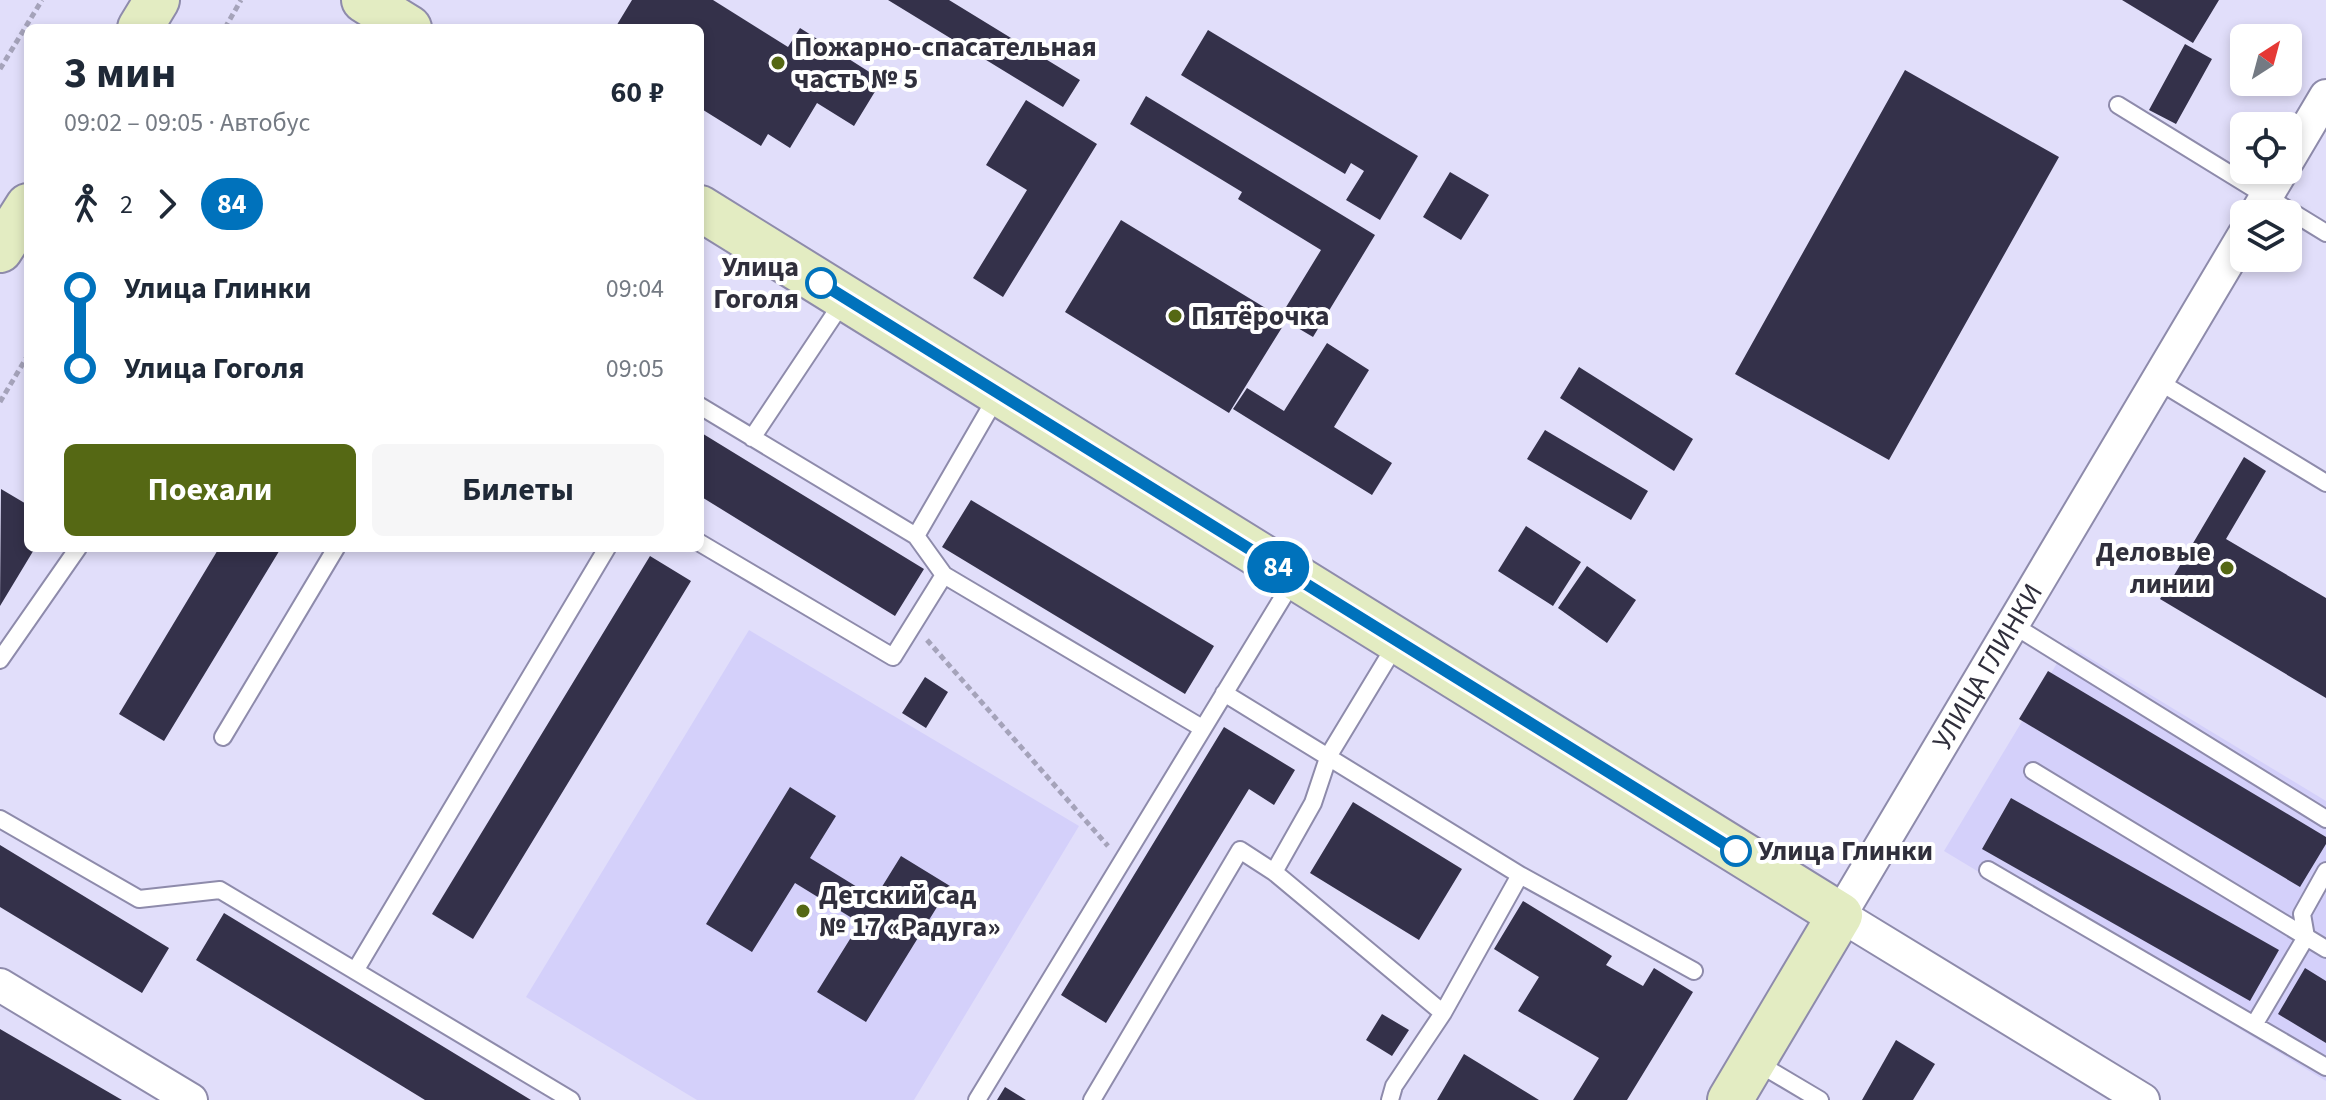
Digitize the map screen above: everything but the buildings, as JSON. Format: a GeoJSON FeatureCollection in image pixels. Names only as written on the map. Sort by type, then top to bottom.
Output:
{"type":"FeatureCollection","features":[{"type":"Feature","properties":{"kind":"street"},"geometry":{"type":"LineString","coordinates":[[142,24],[157,0]]}},
{"type":"Feature","properties":{"kind":"street"},"geometry":{"type":"LineString","coordinates":[[2302,136],[2326,96]]}},
{"type":"Feature","properties":{"kind":"street"},"geometry":{"type":"LineString","coordinates":[[704,210],[2143,1100]]}},
{"type":"Feature","properties":{"kind":"street"},"geometry":{"type":"LineString","coordinates":[[0,250],[24,212]]}},
{"type":"Feature","properties":{"kind":"street","name":"УЛИЦА ГЛИНКИ"},"geometry":{"type":"LineString","coordinates":[[1730,1100],[2230,259]]}},
{"type":"Feature","properties":{"kind":"street"},"geometry":{"type":"LineString","coordinates":[[0,985],[191,1100]]}},
{"type":"Feature","properties":{"kind":"lane"},"geometry":{"type":"LineString","coordinates":[[2118,105],[2269,193],[2326,233]]}},
{"type":"Feature","properties":{"kind":"lane"},"geometry":{"type":"LineString","coordinates":[[752,438],[845,298]]}},
{"type":"Feature","properties":{"kind":"lane"},"geometry":{"type":"LineString","coordinates":[[2158,381],[2326,483]]}},
{"type":"Feature","properties":{"kind":"lane"},"geometry":{"type":"LineString","coordinates":[[916,536],[999,394]]}},
{"type":"Feature","properties":{"kind":"lane"},"geometry":{"type":"LineString","coordinates":[[704,408],[916,536],[944,575],[1202,728]]}},
{"type":"Feature","properties":{"kind":"lane"},"geometry":{"type":"LineString","coordinates":[[704,545],[893,657],[944,575]]}},
{"type":"Feature","properties":{"kind":"lane"},"geometry":{"type":"LineString","coordinates":[[0,660],[75,552]]}},
{"type":"Feature","properties":{"kind":"lane"},"geometry":{"type":"LineString","coordinates":[[223,737],[334,552]]}},
{"type":"Feature","properties":{"kind":"lane"},"geometry":{"type":"LineString","coordinates":[[355,971],[605,552]]}},
{"type":"Feature","properties":{"kind":"lane"},"geometry":{"type":"LineString","coordinates":[[977,1100],[1294,577]]}},
{"type":"Feature","properties":{"kind":"lane"},"geometry":{"type":"LineString","coordinates":[[2013,625],[2326,819]]}},
{"type":"Feature","properties":{"kind":"lane"},"geometry":{"type":"LineString","coordinates":[[1274,872],[1313,803],[1329,755],[1398,641]]}},
{"type":"Feature","properties":{"kind":"lane"},"geometry":{"type":"LineString","coordinates":[[1224,693],[1520,875],[1694,971]]}},
{"type":"Feature","properties":{"kind":"lane"},"geometry":{"type":"LineString","coordinates":[[2033,771],[2326,949]]}},
{"type":"Feature","properties":{"kind":"lane"},"geometry":{"type":"LineString","coordinates":[[0,819],[139,899],[220,890],[571,1100]]}},
{"type":"Feature","properties":{"kind":"lane"},"geometry":{"type":"LineString","coordinates":[[1092,1100],[1240,850],[1274,872],[1443,1013]]}},
{"type":"Feature","properties":{"kind":"lane"},"geometry":{"type":"LineString","coordinates":[[1988,870],[2326,1067]]}},
{"type":"Feature","properties":{"kind":"lane"},"geometry":{"type":"LineString","coordinates":[[2254,1025],[2306,937],[2302,914],[2326,871]]}},
{"type":"Feature","properties":{"kind":"lane"},"geometry":{"type":"LineString","coordinates":[[1390,1100],[1394,1086],[1443,1013],[1520,875]]}},
{"type":"Feature","properties":{"kind":"lane"},"geometry":{"type":"LineString","coordinates":[[1754,1060],[1820,1100]]}},
{"type":"Feature","properties":{"kind":"path"},"geometry":{"type":"LineString","coordinates":[[27,24],[42,0]]}},
{"type":"Feature","properties":{"kind":"path"},"geometry":{"type":"LineString","coordinates":[[227,24],[241,0]]}},
{"type":"Feature","properties":{"kind":"path"},"geometry":{"type":"LineString","coordinates":[[0,69],[24,30]]}},
{"type":"Feature","properties":{"kind":"path"},"geometry":{"type":"LineString","coordinates":[[0,402],[24,362]]}},
{"type":"Feature","properties":{"kind":"path"},"geometry":{"type":"LineString","coordinates":[[914,624],[1122,862]]}},
{"type":"Feature","properties":{"kind":"shaded area","name":"Детский сад № 17 «Радуга»"},"geometry":{"type":"Polygon","coordinates":[[[749,630],[1079,826],[914,1100],[697,1100],[526,997],[749,630]]]}},
{"type":"Feature","properties":{"kind":"shaded area"},"geometry":{"type":"Polygon","coordinates":[[[2068,645],[2326,801],[2326,1081],[1944,851],[2068,645]]]}},
{"type":"Feature","properties":{"kind":"bus line","name":"84"},"geometry":{"type":"LineString","coordinates":[[821,283],[1736,851]]}},
{"type":"Feature","properties":{"kind":"place","name":"Пожарно-спасательная часть № 5"},"geometry":{"type":"Point","coordinates":[778,63]}},
{"type":"Feature","properties":{"kind":"place","name":"Улица Гоголя"},"geometry":{"type":"Point","coordinates":[821,283]}},
{"type":"Feature","properties":{"kind":"place","name":"Пятёрочка"},"geometry":{"type":"Point","coordinates":[1175,316]}},
{"type":"Feature","properties":{"kind":"place","name":"Деловые линии"},"geometry":{"type":"Point","coordinates":[2227,568]}},
{"type":"Feature","properties":{"kind":"place","name":"Улица Глинки"},"geometry":{"type":"Point","coordinates":[1736,851]}},
{"type":"Feature","properties":{"kind":"place","name":"Детский сад № 17 «Радуга»"},"geometry":{"type":"Point","coordinates":[803,911]}}]}
